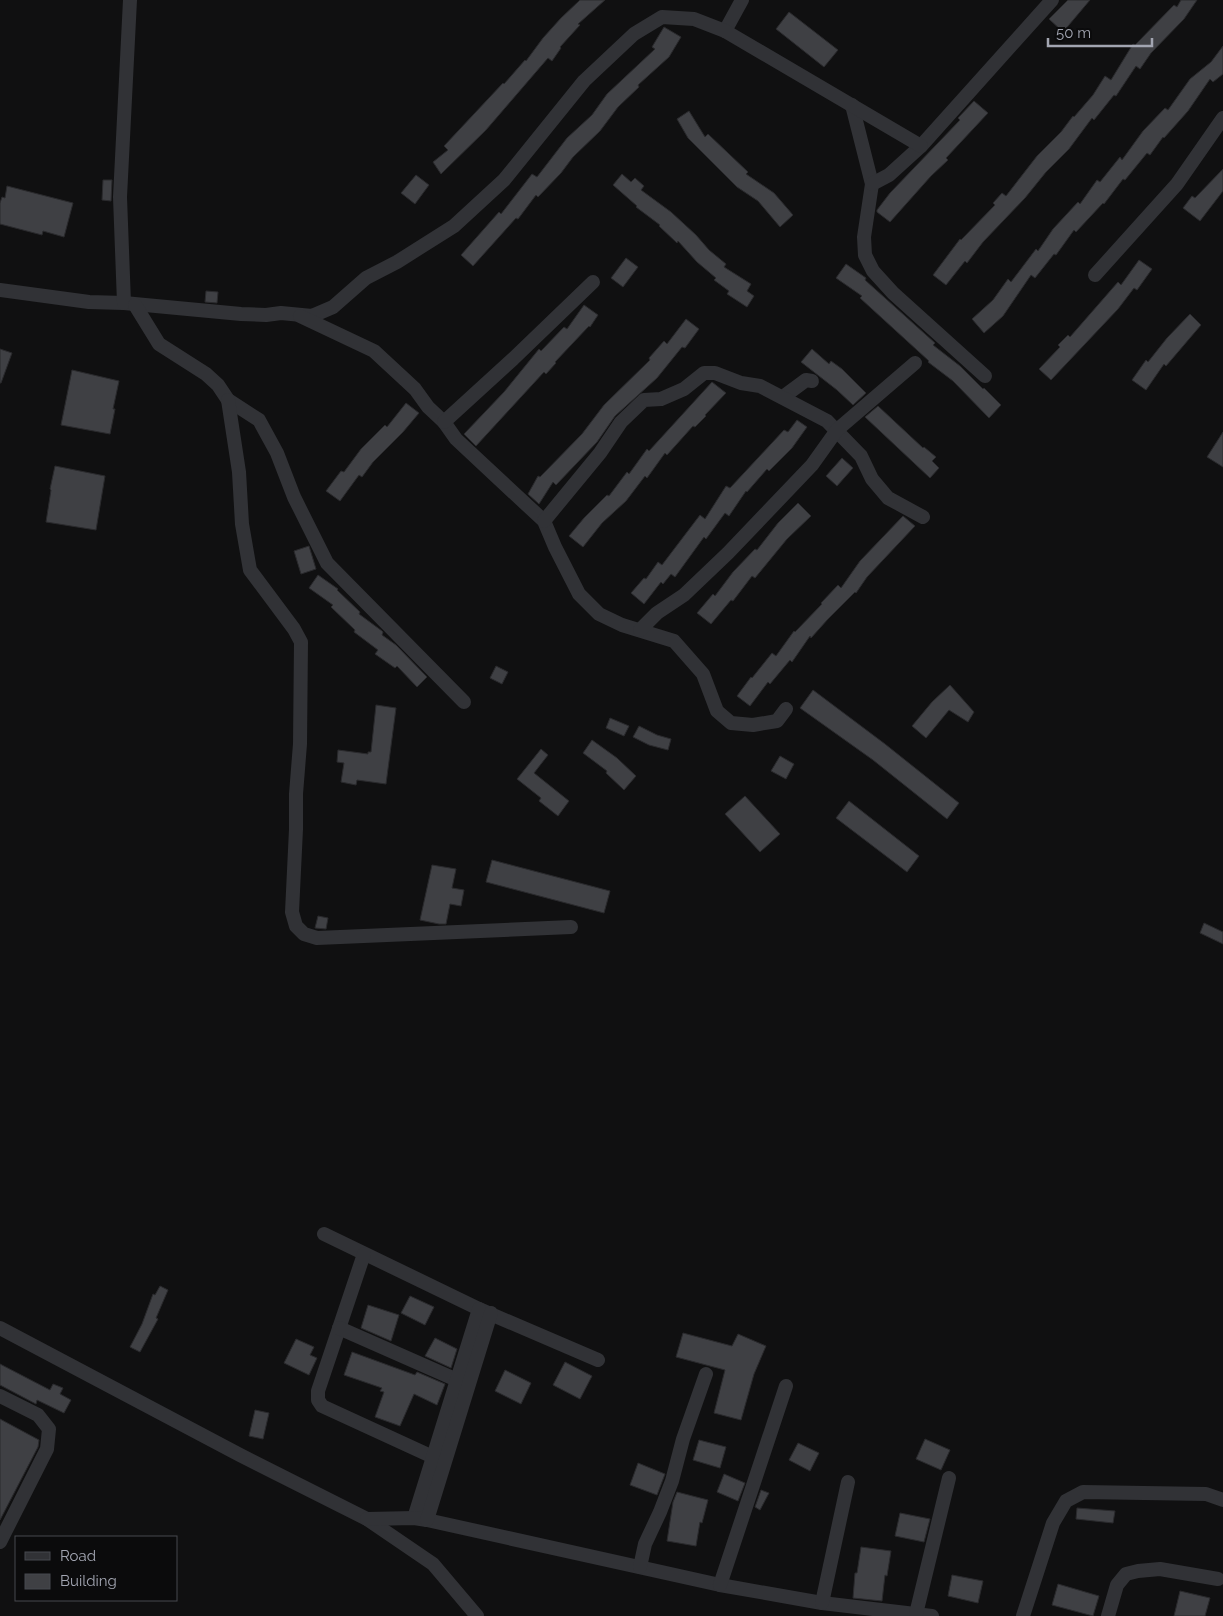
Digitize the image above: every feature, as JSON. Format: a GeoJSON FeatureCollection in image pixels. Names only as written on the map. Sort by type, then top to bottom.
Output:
{"type":"FeatureCollection","features":[{"type":"Feature","properties":{"kind":"street"},"geometry":{"type":"LineString","coordinates":[[130,0],[120,197],[129,304],[159,344],[206,374],[218,385],[228,400],[259,420],[277,453],[294,497],[327,563],[464,702]]}},
{"type":"Feature","properties":{"kind":"street"},"geometry":{"type":"LineString","coordinates":[[725,31],[742,0]]}},
{"type":"Feature","properties":{"kind":"street"},"geometry":{"type":"LineString","coordinates":[[872,184],[890,175],[921,146],[1052,0]]}},
{"type":"Feature","properties":{"kind":"street"},"geometry":{"type":"LineString","coordinates":[[0,290],[64,300],[241,314],[266,315],[281,313],[312,316],[333,307],[366,278],[397,262],[454,226],[504,180],[584,81],[634,34],[662,17],[694,19],[725,31],[921,146]]}},
{"type":"Feature","properties":{"kind":"street"},"geometry":{"type":"LineString","coordinates":[[852,105],[872,184],[864,237],[865,255],[873,271],[893,293],[985,376]]}},
{"type":"Feature","properties":{"kind":"street"},"geometry":{"type":"LineString","coordinates":[[1095,275],[1177,184],[1223,118]]}},
{"type":"Feature","properties":{"kind":"street"},"geometry":{"type":"LineString","coordinates":[[444,422],[593,282]]}},
{"type":"Feature","properties":{"kind":"street"},"geometry":{"type":"LineString","coordinates":[[294,314],[374,351],[415,389],[428,407],[444,422],[456,438],[544,521],[579,594],[599,614],[622,625],[674,641],[703,674],[717,711],[731,724],[753,725],[777,721],[786,709]]}},
{"type":"Feature","properties":{"kind":"street"},"geometry":{"type":"LineString","coordinates":[[640,630],[657,613],[684,595],[728,553],[812,465],[837,430],[915,363]]}},
{"type":"Feature","properties":{"kind":"street"},"geometry":{"type":"LineString","coordinates":[[544,521],[600,452],[620,422],[644,400],[662,399],[684,389],[704,373],[715,373],[741,383],[760,386],[827,421],[861,456],[872,479],[888,498],[923,517]]}},
{"type":"Feature","properties":{"kind":"street"},"geometry":{"type":"LineString","coordinates":[[783,397],[806,380],[812,381]]}},
{"type":"Feature","properties":{"kind":"street"},"geometry":{"type":"LineString","coordinates":[[228,400],[239,472],[242,524],[250,570],[294,629],[301,642],[300,744],[296,794],[292,912],[296,926],[304,934],[317,938],[571,927]]}},
{"type":"Feature","properties":{"kind":"street"},"geometry":{"type":"LineString","coordinates":[[324,1234],[485,1311],[598,1360]]}},
{"type":"Feature","properties":{"kind":"street"},"geometry":{"type":"LineString","coordinates":[[364,1254],[318,1390],[318,1400],[322,1406],[434,1457]]}},
{"type":"Feature","properties":{"kind":"street"},"geometry":{"type":"LineString","coordinates":[[420,1519],[434,1457],[457,1380],[485,1311]]}},
{"type":"Feature","properties":{"kind":"street"},"geometry":{"type":"LineString","coordinates":[[420,1519],[485,1311]]}},
{"type":"Feature","properties":{"kind":"street"},"geometry":{"type":"LineString","coordinates":[[0,1328],[240,1456],[367,1519],[433,1564],[477,1616]]}},
{"type":"Feature","properties":{"kind":"street"},"geometry":{"type":"LineString","coordinates":[[339,1328],[457,1380]]}},
{"type":"Feature","properties":{"kind":"street"},"geometry":{"type":"LineString","coordinates":[[640,1567],[645,1544],[672,1481],[683,1438],[706,1374]]}},
{"type":"Feature","properties":{"kind":"street"},"geometry":{"type":"LineString","coordinates":[[720,1584],[786,1386]]}},
{"type":"Feature","properties":{"kind":"street"},"geometry":{"type":"LineString","coordinates":[[0,1396],[38,1415],[49,1430],[47,1449],[0,1542]]}},
{"type":"Feature","properties":{"kind":"street"},"geometry":{"type":"LineString","coordinates":[[916,1614],[949,1478]]}},
{"type":"Feature","properties":{"kind":"street"},"geometry":{"type":"LineString","coordinates":[[822,1603],[848,1482]]}},
{"type":"Feature","properties":{"kind":"street"},"geometry":{"type":"LineString","coordinates":[[1023,1616],[1053,1524],[1066,1500],[1083,1492],[1206,1494],[1223,1500]]}},
{"type":"Feature","properties":{"kind":"street"},"geometry":{"type":"LineString","coordinates":[[367,1519],[420,1519],[720,1584],[822,1603],[932,1616]]}},
{"type":"Feature","properties":{"kind":"street"},"geometry":{"type":"LineString","coordinates":[[1108,1616],[1117,1585],[1126,1574],[1160,1569],[1218,1579]]}},
{"type":"Feature","properties":{"kind":"building"},"geometry":{"type":"Polygon","coordinates":[[[580,0],[605,0],[578,24],[580,25],[560,47],[552,61],[548,58],[486,130],[441,174],[433,162],[448,150],[444,146],[526,61],[543,38],[580,0]]]}},
{"type":"Feature","properties":{"kind":"building"},"geometry":{"type":"Polygon","coordinates":[[[1068,0],[1090,0],[1063,32],[1049,19],[1068,0]]]}},
{"type":"Feature","properties":{"kind":"building"},"geometry":{"type":"Polygon","coordinates":[[[1181,0],[1197,0],[1184,19],[1151,53],[1140,69],[1136,66],[1116,96],[1114,95],[1094,120],[1092,118],[1069,149],[983,242],[967,263],[965,261],[946,285],[933,275],[960,239],[995,205],[993,203],[1002,193],[1006,196],[1037,156],[1093,95],[1105,76],[1111,80],[1133,44],[1135,45],[1174,5],[1177,7],[1181,0]]]}},
{"type":"Feature","properties":{"kind":"building"},"geometry":{"type":"Polygon","coordinates":[[[789,12],[838,50],[824,67],[776,29],[789,12]]]}},
{"type":"Feature","properties":{"kind":"building"},"geometry":{"type":"Polygon","coordinates":[[[664,27],[681,37],[669,57],[638,85],[639,87],[618,107],[600,131],[573,157],[561,173],[538,197],[536,195],[518,219],[516,218],[473,266],[461,255],[499,212],[501,214],[532,174],[537,177],[567,138],[592,115],[607,94],[655,49],[652,47],[664,27]]]}},
{"type":"Feature","properties":{"kind":"building"},"geometry":{"type":"Polygon","coordinates":[[[1223,46],[1223,74],[1213,82],[1210,79],[1188,111],[1163,137],[1150,155],[1147,153],[1125,180],[1123,179],[1104,204],[1076,232],[1074,230],[1056,255],[1054,254],[1035,278],[1031,275],[1003,316],[984,333],[972,319],[993,300],[1008,279],[1011,282],[1036,249],[1038,251],[1053,229],[1078,202],[1080,204],[1097,180],[1100,182],[1120,157],[1122,160],[1143,131],[1165,108],[1168,110],[1190,79],[1211,62],[1223,46]]]}},
{"type":"Feature","properties":{"kind":"building"},"geometry":{"type":"Polygon","coordinates":[[[974,101],[988,113],[946,158],[948,160],[890,222],[877,212],[890,193],[960,120],[958,118],[974,101]]]}},
{"type":"Feature","properties":{"kind":"building"},"geometry":{"type":"Polygon","coordinates":[[[689,111],[705,137],[708,134],[748,172],[746,174],[774,193],[793,215],[780,227],[758,201],[737,187],[688,138],[677,119],[689,111]]]}},
{"type":"Feature","properties":{"kind":"building"},"geometry":{"type":"Polygon","coordinates":[[[1223,169],[1223,191],[1200,221],[1183,208],[1192,196],[1195,198],[1223,169]]]}},
{"type":"Feature","properties":{"kind":"building"},"geometry":{"type":"Polygon","coordinates":[[[622,174],[631,182],[635,178],[644,186],[641,190],[671,212],[696,235],[709,250],[726,264],[724,267],[751,284],[747,291],[754,296],[747,307],[727,294],[729,291],[714,280],[716,278],[697,262],[678,241],[677,243],[660,225],[636,207],[613,185],[622,174]]]}},
{"type":"Feature","properties":{"kind":"building"},"geometry":{"type":"Polygon","coordinates":[[[416,175],[429,185],[415,204],[401,193],[416,175]]]}},
{"type":"Feature","properties":{"kind":"building"},"geometry":{"type":"Polygon","coordinates":[[[103,180],[112,180],[111,201],[102,200],[103,180]]]}},
{"type":"Feature","properties":{"kind":"building"},"geometry":{"type":"Polygon","coordinates":[[[7,186],[73,203],[64,237],[43,231],[42,235],[0,224],[0,203],[2,197],[5,198],[7,186]]]}},
{"type":"Feature","properties":{"kind":"building"},"geometry":{"type":"Polygon","coordinates":[[[626,258],[638,267],[623,287],[611,278],[626,258]]]}},
{"type":"Feature","properties":{"kind":"building"},"geometry":{"type":"Polygon","coordinates":[[[1139,260],[1152,269],[1137,290],[1134,288],[1118,309],[1051,380],[1039,369],[1060,347],[1058,345],[1068,335],[1070,337],[1118,282],[1121,285],[1139,260]]]}},
{"type":"Feature","properties":{"kind":"building"},"geometry":{"type":"Polygon","coordinates":[[[846,264],[866,278],[865,280],[935,343],[933,345],[960,366],[1001,405],[989,418],[953,381],[928,362],[860,298],[862,296],[836,278],[846,264]]]}},
{"type":"Feature","properties":{"kind":"building"},"geometry":{"type":"Polygon","coordinates":[[[206,291],[218,292],[217,303],[205,302],[206,291]]]}},
{"type":"Feature","properties":{"kind":"building"},"geometry":{"type":"Polygon","coordinates":[[[584,305],[598,315],[590,327],[555,362],[546,374],[544,372],[476,446],[464,434],[504,392],[539,349],[541,351],[564,327],[567,329],[584,305]]]}},
{"type":"Feature","properties":{"kind":"building"},"geometry":{"type":"Polygon","coordinates":[[[1190,314],[1201,325],[1166,366],[1164,364],[1146,390],[1132,380],[1146,360],[1148,362],[1167,338],[1190,314]]]}},
{"type":"Feature","properties":{"kind":"building"},"geometry":{"type":"Polygon","coordinates":[[[686,319],[699,329],[685,348],[682,347],[657,378],[615,416],[597,442],[556,485],[553,482],[539,504],[528,494],[538,476],[540,477],[582,434],[604,405],[650,360],[649,358],[664,341],[667,344],[686,319]]]}},
{"type":"Feature","properties":{"kind":"building"},"geometry":{"type":"Polygon","coordinates":[[[0,349],[12,353],[1,383],[0,383],[0,349]]]}},
{"type":"Feature","properties":{"kind":"building"},"geometry":{"type":"Polygon","coordinates":[[[812,349],[829,364],[831,361],[842,369],[866,393],[853,405],[801,362],[812,349]]]}},
{"type":"Feature","properties":{"kind":"building"},"geometry":{"type":"Polygon","coordinates":[[[72,370],[119,381],[110,434],[61,425],[72,370]]]}},
{"type":"Feature","properties":{"kind":"building"},"geometry":{"type":"Polygon","coordinates":[[[712,382],[726,393],[706,416],[695,427],[693,426],[667,455],[665,453],[647,478],[645,476],[626,501],[602,523],[583,547],[569,536],[607,495],[609,496],[627,472],[629,474],[647,449],[649,451],[712,382]]]}},
{"type":"Feature","properties":{"kind":"building"},"geometry":{"type":"Polygon","coordinates":[[[406,403],[419,413],[403,432],[373,462],[362,477],[359,475],[340,501],[326,491],[341,471],[344,472],[361,449],[385,425],[387,427],[406,403]]]}},
{"type":"Feature","properties":{"kind":"building"},"geometry":{"type":"Polygon","coordinates":[[[878,406],[923,448],[936,457],[932,461],[939,468],[930,478],[865,417],[878,406]]]}},
{"type":"Feature","properties":{"kind":"building"},"geometry":{"type":"Polygon","coordinates":[[[797,420],[807,427],[792,448],[769,471],[767,469],[746,491],[729,516],[725,513],[706,539],[704,537],[675,577],[671,574],[663,584],[661,582],[644,604],[631,593],[644,578],[646,579],[658,562],[662,565],[700,515],[705,519],[726,486],[730,488],[784,430],[788,432],[797,420]]]}},
{"type":"Feature","properties":{"kind":"building"},"geometry":{"type":"Polygon","coordinates":[[[1223,432],[1223,467],[1207,457],[1223,432]]]}},
{"type":"Feature","properties":{"kind":"building"},"geometry":{"type":"Polygon","coordinates":[[[842,458],[853,468],[837,486],[826,476],[842,458]]]}},
{"type":"Feature","properties":{"kind":"building"},"geometry":{"type":"Polygon","coordinates":[[[55,466],[105,476],[96,530],[46,522],[55,466]]]}},
{"type":"Feature","properties":{"kind":"building"},"geometry":{"type":"Polygon","coordinates":[[[798,503],[811,516],[787,539],[755,578],[752,576],[733,601],[731,600],[711,624],[697,613],[713,594],[715,596],[733,572],[755,549],[757,550],[778,523],[798,503]]]}},
{"type":"Feature","properties":{"kind":"building"},"geometry":{"type":"Polygon","coordinates":[[[903,516],[915,526],[867,577],[856,593],[811,638],[810,636],[792,662],[790,660],[770,684],[768,682],[750,706],[737,696],[772,653],[776,656],[794,631],[822,604],[838,585],[841,588],[860,561],[903,516]]]}},
{"type":"Feature","properties":{"kind":"building"},"geometry":{"type":"Polygon","coordinates":[[[309,546],[316,569],[301,574],[294,551],[309,546]]]}},
{"type":"Feature","properties":{"kind":"building"},"geometry":{"type":"Polygon","coordinates":[[[318,575],[338,589],[360,612],[359,614],[382,631],[382,635],[396,645],[427,677],[417,687],[397,666],[395,668],[375,654],[378,650],[354,632],[355,630],[331,607],[333,605],[309,588],[318,575]]]}},
{"type":"Feature","properties":{"kind":"building"},"geometry":{"type":"Polygon","coordinates":[[[496,666],[508,672],[502,684],[490,678],[496,666]]]}},
{"type":"Feature","properties":{"kind":"building"},"geometry":{"type":"Polygon","coordinates":[[[950,685],[974,712],[968,722],[949,710],[926,738],[912,726],[932,702],[950,685]]]}},
{"type":"Feature","properties":{"kind":"building"},"geometry":{"type":"Polygon","coordinates":[[[813,690],[959,803],[947,819],[873,760],[800,708],[813,690]]]}},
{"type":"Feature","properties":{"kind":"building"},"geometry":{"type":"Polygon","coordinates":[[[376,705],[396,708],[386,784],[357,780],[356,785],[341,782],[344,763],[337,762],[338,750],[368,754],[368,752],[371,752],[376,705]]]}},
{"type":"Feature","properties":{"kind":"building"},"geometry":{"type":"Polygon","coordinates":[[[610,718],[629,726],[624,736],[606,728],[610,718]]]}},
{"type":"Feature","properties":{"kind":"building"},"geometry":{"type":"Polygon","coordinates":[[[639,726],[657,735],[671,739],[668,750],[649,745],[633,737],[639,726]]]}},
{"type":"Feature","properties":{"kind":"building"},"geometry":{"type":"Polygon","coordinates":[[[592,740],[617,758],[636,776],[624,790],[606,773],[607,771],[583,753],[592,740]]]}},
{"type":"Feature","properties":{"kind":"building"},"geometry":{"type":"Polygon","coordinates":[[[541,749],[548,755],[534,773],[569,801],[558,816],[539,801],[541,798],[517,779],[541,749]]]}},
{"type":"Feature","properties":{"kind":"building"},"geometry":{"type":"Polygon","coordinates":[[[780,756],[794,764],[786,779],[771,771],[780,756]]]}},
{"type":"Feature","properties":{"kind":"building"},"geometry":{"type":"Polygon","coordinates":[[[745,796],[780,834],[760,852],[725,814],[745,796]]]}},
{"type":"Feature","properties":{"kind":"building"},"geometry":{"type":"Polygon","coordinates":[[[849,801],[919,856],[907,872],[836,818],[849,801]]]}},
{"type":"Feature","properties":{"kind":"building"},"geometry":{"type":"Polygon","coordinates":[[[492,860],[610,891],[604,913],[486,882],[492,860]]]}},
{"type":"Feature","properties":{"kind":"building"},"geometry":{"type":"Polygon","coordinates":[[[432,865],[456,869],[452,888],[464,890],[461,906],[450,904],[446,924],[420,920],[432,865]]]}},
{"type":"Feature","properties":{"kind":"building"},"geometry":{"type":"Polygon","coordinates":[[[318,916],[328,918],[326,929],[315,928],[318,916]]]}},
{"type":"Feature","properties":{"kind":"building"},"geometry":{"type":"Polygon","coordinates":[[[1204,923],[1223,932],[1223,944],[1200,933],[1204,923]]]}},
{"type":"Feature","properties":{"kind":"building"},"geometry":{"type":"Polygon","coordinates":[[[160,1286],[168,1290],[156,1318],[158,1319],[140,1352],[130,1347],[142,1324],[153,1294],[155,1295],[160,1286]]]}},
{"type":"Feature","properties":{"kind":"building"},"geometry":{"type":"Polygon","coordinates":[[[410,1296],[434,1307],[425,1325],[401,1313],[410,1296]]]}},
{"type":"Feature","properties":{"kind":"building"},"geometry":{"type":"Polygon","coordinates":[[[368,1305],[399,1315],[391,1341],[361,1328],[368,1305]]]}},
{"type":"Feature","properties":{"kind":"building"},"geometry":{"type":"Polygon","coordinates":[[[683,1333],[732,1346],[738,1334],[766,1346],[754,1374],[741,1420],[714,1413],[725,1370],[676,1357],[683,1333]]]}},
{"type":"Feature","properties":{"kind":"building"},"geometry":{"type":"Polygon","coordinates":[[[435,1338],[457,1349],[451,1368],[425,1356],[435,1338]]]}},
{"type":"Feature","properties":{"kind":"building"},"geometry":{"type":"Polygon","coordinates":[[[296,1339],[314,1347],[310,1355],[317,1358],[309,1375],[284,1363],[296,1339]]]}},
{"type":"Feature","properties":{"kind":"building"},"geometry":{"type":"Polygon","coordinates":[[[352,1352],[415,1375],[417,1372],[445,1384],[437,1405],[414,1394],[400,1426],[375,1417],[384,1392],[380,1391],[382,1388],[344,1375],[352,1352]]]}},
{"type":"Feature","properties":{"kind":"building"},"geometry":{"type":"Polygon","coordinates":[[[565,1362],[592,1376],[580,1399],[553,1385],[565,1362]]]}},
{"type":"Feature","properties":{"kind":"building"},"geometry":{"type":"Polygon","coordinates":[[[0,1364],[50,1390],[53,1384],[63,1388],[60,1394],[71,1400],[64,1413],[37,1400],[36,1404],[0,1385],[0,1364]]]}},
{"type":"Feature","properties":{"kind":"building"},"geometry":{"type":"Polygon","coordinates":[[[505,1370],[531,1383],[521,1404],[495,1391],[505,1370]]]}},
{"type":"Feature","properties":{"kind":"building"},"geometry":{"type":"Polygon","coordinates":[[[255,1410],[269,1413],[263,1439],[249,1436],[255,1410]]]}},
{"type":"Feature","properties":{"kind":"building"},"geometry":{"type":"Polygon","coordinates":[[[0,1419],[39,1440],[38,1447],[0,1520],[0,1419]]]}},
{"type":"Feature","properties":{"kind":"building"},"geometry":{"type":"Polygon","coordinates":[[[925,1439],[950,1450],[941,1470],[916,1459],[925,1439]]]}},
{"type":"Feature","properties":{"kind":"building"},"geometry":{"type":"Polygon","coordinates":[[[699,1440],[726,1447],[720,1468],[693,1460],[699,1440]]]}},
{"type":"Feature","properties":{"kind":"building"},"geometry":{"type":"Polygon","coordinates":[[[798,1443],[819,1453],[810,1471],[789,1460],[798,1443]]]}},
{"type":"Feature","properties":{"kind":"building"},"geometry":{"type":"Polygon","coordinates":[[[638,1463],[665,1474],[657,1495],[630,1485],[638,1463]]]}},
{"type":"Feature","properties":{"kind":"building"},"geometry":{"type":"Polygon","coordinates":[[[724,1474],[745,1483],[738,1501],[717,1492],[724,1474]]]}},
{"type":"Feature","properties":{"kind":"building"},"geometry":{"type":"Polygon","coordinates":[[[761,1490],[769,1493],[760,1510],[755,1507],[761,1490]]]}},
{"type":"Feature","properties":{"kind":"building"},"geometry":{"type":"Polygon","coordinates":[[[677,1492],[708,1500],[702,1523],[700,1522],[696,1546],[667,1541],[673,1502],[677,1492]]]}},
{"type":"Feature","properties":{"kind":"building"},"geometry":{"type":"Polygon","coordinates":[[[1077,1508],[1115,1511],[1113,1523],[1076,1519],[1077,1508]]]}},
{"type":"Feature","properties":{"kind":"building"},"geometry":{"type":"Polygon","coordinates":[[[900,1513],[930,1519],[924,1542],[895,1536],[900,1513]]]}},
{"type":"Feature","properties":{"kind":"building"},"geometry":{"type":"Polygon","coordinates":[[[861,1547],[891,1551],[887,1576],[885,1575],[882,1601],[853,1598],[855,1573],[857,1573],[861,1547]]]}},
{"type":"Feature","properties":{"kind":"building"},"geometry":{"type":"Polygon","coordinates":[[[952,1575],[983,1581],[978,1603],[948,1596],[952,1575]]]}},
{"type":"Feature","properties":{"kind":"building"},"geometry":{"type":"Polygon","coordinates":[[[1058,1584],[1099,1596],[1093,1616],[1052,1605],[1058,1584]]]}},
{"type":"Feature","properties":{"kind":"building"},"geometry":{"type":"Polygon","coordinates":[[[1180,1591],[1210,1598],[1205,1616],[1174,1616],[1180,1591]]]}}]}
